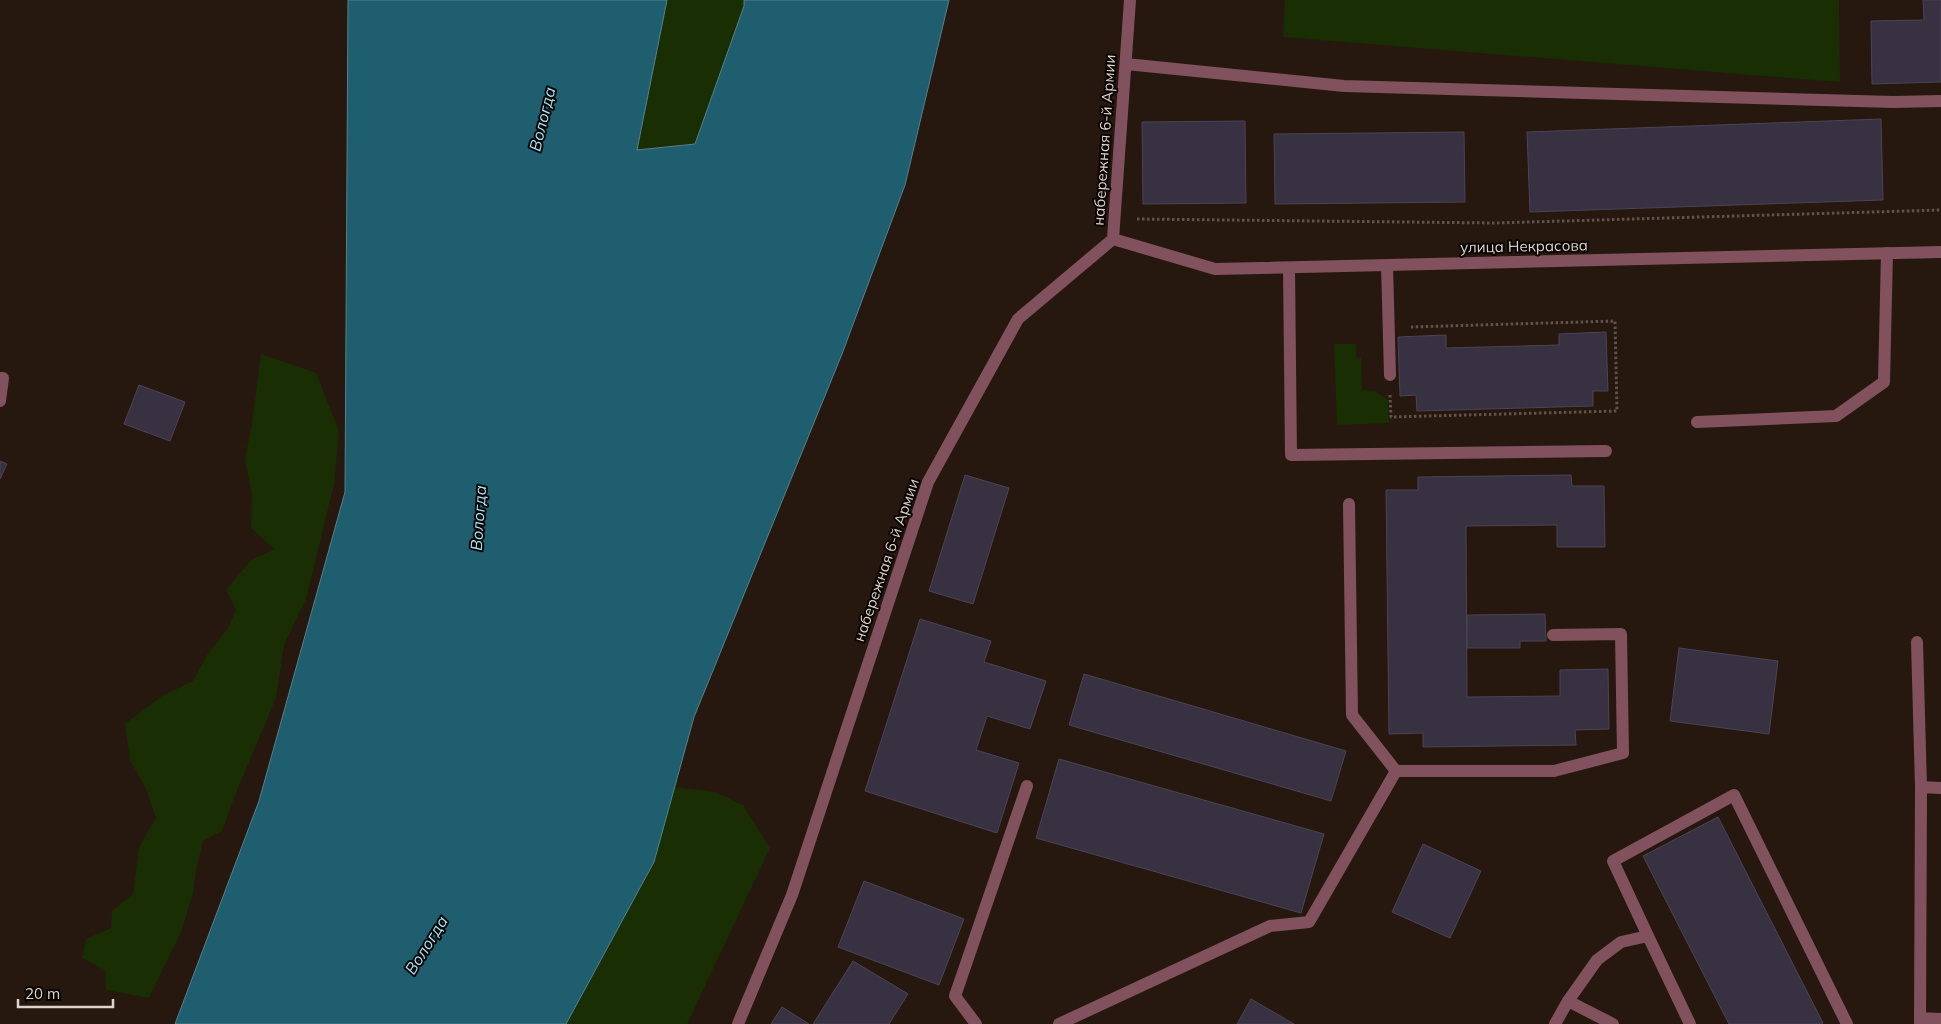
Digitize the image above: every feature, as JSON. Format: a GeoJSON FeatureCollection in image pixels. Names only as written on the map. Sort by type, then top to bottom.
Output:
{"type":"FeatureCollection","features":[{"type":"Feature","properties":{"kind":"street","name":"набережная 6-й Армии"},"geometry":{"type":"LineString","coordinates":[[738,1024],[792,895],[928,482],[1018,320],[1113,239],[1130,0]]}},
{"type":"Feature","properties":{"kind":"street"},"geometry":{"type":"LineString","coordinates":[[1126,64],[1344,86],[1893,102],[1941,101]]}},
{"type":"Feature","properties":{"kind":"street","name":"улица Некрасова"},"geometry":{"type":"LineString","coordinates":[[1113,239],[1215,269],[1941,252]]}},
{"type":"Feature","properties":{"kind":"street"},"geometry":{"type":"LineString","coordinates":[[1697,422],[1836,416],[1884,382],[1888,253]]}},
{"type":"Feature","properties":{"kind":"street"},"geometry":{"type":"LineString","coordinates":[[1387,265],[1390,375]]}},
{"type":"Feature","properties":{"kind":"street"},"geometry":{"type":"LineString","coordinates":[[1289,268],[1291,455],[1606,451]]}},
{"type":"Feature","properties":{"kind":"street"},"geometry":{"type":"LineString","coordinates":[[0,378],[3,378],[0,402]]}},
{"type":"Feature","properties":{"kind":"street"},"geometry":{"type":"LineString","coordinates":[[1349,504],[1352,715],[1396,771]]}},
{"type":"Feature","properties":{"kind":"street"},"geometry":{"type":"LineString","coordinates":[[1396,771],[1554,771],[1623,753],[1621,634],[1553,635]]}},
{"type":"Feature","properties":{"kind":"street"},"geometry":{"type":"LineString","coordinates":[[1917,642],[1921,787],[1920,1021],[1941,1019]]}},
{"type":"Feature","properties":{"kind":"street"},"geometry":{"type":"LineString","coordinates":[[1059,1024],[1270,926],[1309,922],[1396,771]]}},
{"type":"Feature","properties":{"kind":"street"},"geometry":{"type":"LineString","coordinates":[[976,1024],[955,996],[1027,786]]}},
{"type":"Feature","properties":{"kind":"street"},"geometry":{"type":"LineString","coordinates":[[1921,787],[1941,788]]}},
{"type":"Feature","properties":{"kind":"street"},"geometry":{"type":"LineString","coordinates":[[1690,1024],[1613,861],[1734,795],[1847,1024]]}},
{"type":"Feature","properties":{"kind":"street"},"geometry":{"type":"LineString","coordinates":[[1556,1024],[1568,1001],[1597,960],[1622,942],[1648,936]]}},
{"type":"Feature","properties":{"kind":"street"},"geometry":{"type":"LineString","coordinates":[[1568,1001],[1613,1024]]}},
{"type":"Feature","properties":{"kind":"path"},"geometry":{"type":"LineString","coordinates":[[1114,218],[1274,222],[1495,223],[1941,210]]}},
{"type":"Feature","properties":{"kind":"path"},"geometry":{"type":"LineString","coordinates":[[1388,328],[1615,321],[1617,411],[1391,418],[1390,375]]}},
{"type":"Feature","properties":{"kind":"green space"},"geometry":{"type":"Polygon","coordinates":[[[667,0],[744,0],[744,6],[695,144],[636,150],[667,0]]]}},
{"type":"Feature","properties":{"kind":"green space"},"geometry":{"type":"Polygon","coordinates":[[[1285,0],[1839,0],[1840,82],[1283,37],[1285,0]]]}},
{"type":"Feature","properties":{"kind":"green space"},"geometry":{"type":"Polygon","coordinates":[[[1334,344],[1356,344],[1356,357],[1361,358],[1362,390],[1375,391],[1388,400],[1389,423],[1337,425],[1334,344]]]}},
{"type":"Feature","properties":{"kind":"green space"},"geometry":{"type":"Polygon","coordinates":[[[261,354],[316,373],[339,431],[334,484],[306,599],[284,645],[276,698],[237,790],[222,831],[203,841],[193,893],[181,932],[149,998],[106,990],[105,970],[82,958],[86,939],[111,928],[112,911],[133,894],[139,847],[156,818],[146,789],[130,760],[125,724],[162,696],[193,681],[207,655],[228,628],[236,610],[226,590],[250,561],[274,549],[251,528],[252,496],[245,459],[261,354]]]}},
{"type":"Feature","properties":{"kind":"green space"},"geometry":{"type":"Polygon","coordinates":[[[674,787],[715,792],[743,805],[770,848],[687,1024],[566,1024],[654,862],[674,787]]]}},
{"type":"Feature","properties":{"kind":"water","name":"Вологда"},"geometry":{"type":"Polygon","coordinates":[[[348,0],[667,0],[637,150],[695,144],[744,6],[744,0],[949,0],[905,185],[842,354],[694,717],[654,862],[566,1024],[175,1024],[259,801],[345,492],[348,0]]]}},
{"type":"Feature","properties":{"kind":"building"},"geometry":{"type":"Polygon","coordinates":[[[1923,0],[1941,0],[1941,82],[1872,84],[1871,21],[1924,20],[1923,0]]]}},
{"type":"Feature","properties":{"kind":"building"},"geometry":{"type":"Polygon","coordinates":[[[1881,119],[1883,200],[1530,212],[1527,132],[1881,119]]]}},
{"type":"Feature","properties":{"kind":"building"},"geometry":{"type":"Polygon","coordinates":[[[1245,121],[1246,203],[1143,204],[1142,122],[1245,121]]]}},
{"type":"Feature","properties":{"kind":"building"},"geometry":{"type":"Polygon","coordinates":[[[1464,132],[1465,202],[1275,204],[1274,134],[1464,132]]]}},
{"type":"Feature","properties":{"kind":"building"},"geometry":{"type":"Polygon","coordinates":[[[1606,332],[1608,391],[1593,391],[1593,406],[1417,411],[1416,395],[1400,396],[1398,337],[1446,335],[1446,348],[1559,345],[1559,334],[1606,332]]]}},
{"type":"Feature","properties":{"kind":"building"},"geometry":{"type":"Polygon","coordinates":[[[139,385],[185,402],[170,441],[124,424],[139,385]]]}},
{"type":"Feature","properties":{"kind":"building"},"geometry":{"type":"Polygon","coordinates":[[[0,461],[7,464],[0,479],[0,461]]]}},
{"type":"Feature","properties":{"kind":"building"},"geometry":{"type":"Polygon","coordinates":[[[965,475],[1009,488],[973,604],[929,591],[965,475]]]}},
{"type":"Feature","properties":{"kind":"building"},"geometry":{"type":"Polygon","coordinates":[[[1571,475],[1572,486],[1604,486],[1605,547],[1557,547],[1557,525],[1466,526],[1467,697],[1560,696],[1560,670],[1608,669],[1609,729],[1575,730],[1576,745],[1423,747],[1423,733],[1389,734],[1386,490],[1418,490],[1418,477],[1571,475]]]}},
{"type":"Feature","properties":{"kind":"building"},"geometry":{"type":"Polygon","coordinates":[[[1545,614],[1546,641],[1520,641],[1520,648],[1467,648],[1467,615],[1545,614]]]}},
{"type":"Feature","properties":{"kind":"building"},"geometry":{"type":"Polygon","coordinates":[[[920,619],[991,641],[984,662],[1046,681],[1030,729],[987,716],[976,750],[1019,763],[997,833],[865,791],[920,619]]]}},
{"type":"Feature","properties":{"kind":"building"},"geometry":{"type":"Polygon","coordinates":[[[1679,648],[1778,661],[1769,734],[1670,721],[1679,648]]]}},
{"type":"Feature","properties":{"kind":"building"},"geometry":{"type":"Polygon","coordinates":[[[1084,674],[1346,751],[1331,801],[1069,725],[1084,674]]]}},
{"type":"Feature","properties":{"kind":"building"},"geometry":{"type":"Polygon","coordinates":[[[1059,759],[1324,834],[1301,913],[1036,838],[1059,759]]]}},
{"type":"Feature","properties":{"kind":"building"},"geometry":{"type":"Polygon","coordinates":[[[1718,817],[1823,1023],[1729,1024],[1643,856],[1718,817]]]}},
{"type":"Feature","properties":{"kind":"building"},"geometry":{"type":"Polygon","coordinates":[[[1423,844],[1481,871],[1450,938],[1392,912],[1423,844]]]}},
{"type":"Feature","properties":{"kind":"building"},"geometry":{"type":"Polygon","coordinates":[[[864,881],[964,919],[939,985],[838,947],[864,881]]]}},
{"type":"Feature","properties":{"kind":"building"},"geometry":{"type":"Polygon","coordinates":[[[853,961],[908,994],[889,1024],[813,1024],[853,961]]]}},
{"type":"Feature","properties":{"kind":"building"},"geometry":{"type":"Polygon","coordinates":[[[1251,999],[1294,1024],[1237,1024],[1251,999]]]}},
{"type":"Feature","properties":{"kind":"building"},"geometry":{"type":"Polygon","coordinates":[[[782,1007],[809,1024],[771,1024],[782,1007]]]}}]}
